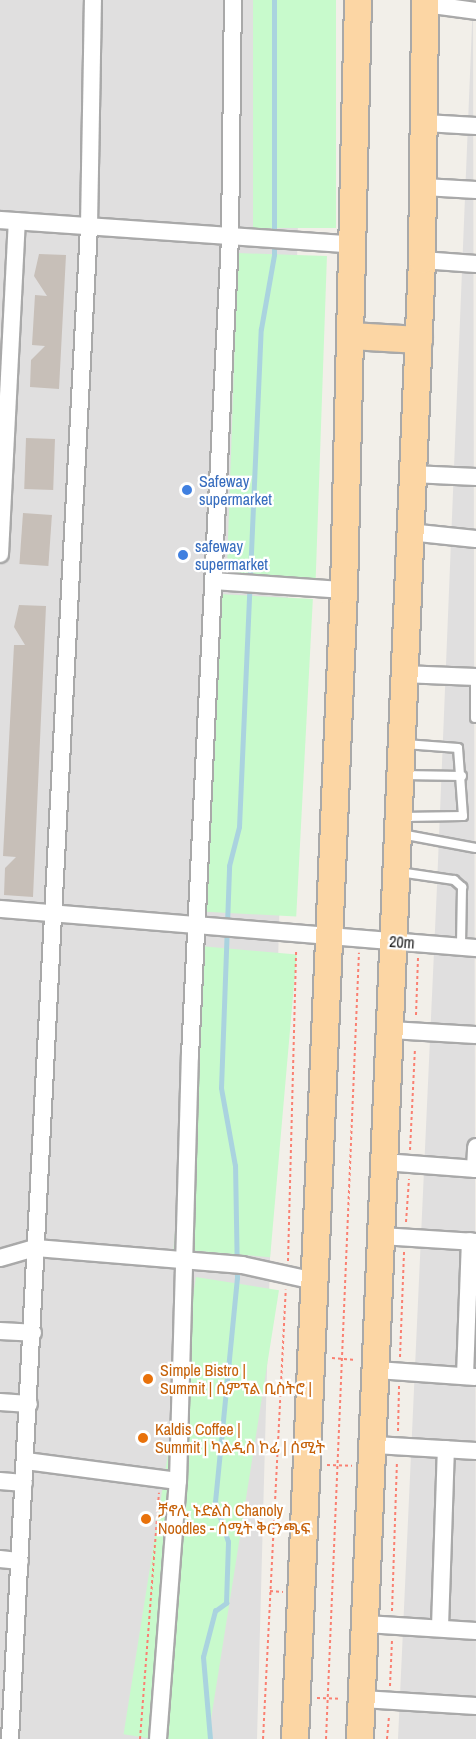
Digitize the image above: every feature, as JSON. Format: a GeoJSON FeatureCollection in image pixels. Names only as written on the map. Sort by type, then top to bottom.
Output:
{"type":"FeatureCollection","features":[{"type":"Feature","properties":{"kind":"main road"},"geometry":{"type":"LineString","coordinates":[[295,1739],[344,590],[354,245],[358,0]]}},
{"type":"Feature","properties":{"kind":"main road"},"geometry":{"type":"LineString","coordinates":[[360,1739],[366,1623],[382,1453],[384,1367],[393,1237],[384,1162],[390,1030],[406,942],[396,871],[402,674],[422,260],[425,2]]}},
{"type":"Feature","properties":{"kind":"main road"},"geometry":{"type":"LineString","coordinates":[[351,336],[419,340]]}},
{"type":"Feature","properties":{"kind":"street"},"geometry":{"type":"LineString","coordinates":[[10,1739],[6,1692],[20,1561],[26,1461],[52,912],[89,226],[93,0]]}},
{"type":"Feature","properties":{"kind":"street"},"geometry":{"type":"LineString","coordinates":[[158,1739],[178,1481],[197,922],[230,238],[233,0]]}},
{"type":"Feature","properties":{"kind":"street"},"geometry":{"type":"LineString","coordinates":[[425,2],[476,11]]}},
{"type":"Feature","properties":{"kind":"street"},"geometry":{"type":"LineString","coordinates":[[425,123],[476,126]]}},
{"type":"Feature","properties":{"kind":"street"},"geometry":{"type":"LineString","coordinates":[[424,187],[476,189]]}},
{"type":"Feature","properties":{"kind":"street"},"geometry":{"type":"LineString","coordinates":[[0,554],[8,220],[230,238],[280,238],[354,245]]}},
{"type":"Feature","properties":{"kind":"street"},"geometry":{"type":"LineString","coordinates":[[422,260],[476,264]]}},
{"type":"Feature","properties":{"kind":"street"},"geometry":{"type":"LineString","coordinates":[[412,474],[476,477]]}},
{"type":"Feature","properties":{"kind":"street"},"geometry":{"type":"LineString","coordinates":[[409,532],[476,539]]}},
{"type":"Feature","properties":{"kind":"street"},"geometry":{"type":"LineString","coordinates":[[214,581],[344,590]]}},
{"type":"Feature","properties":{"kind":"street"},"geometry":{"type":"LineString","coordinates":[[402,674],[476,673]]}},
{"type":"Feature","properties":{"kind":"street","name":"20m"},"geometry":{"type":"LineString","coordinates":[[0,909],[248,925],[468,947]]}},
{"type":"Feature","properties":{"kind":"street"},"geometry":{"type":"LineString","coordinates":[[390,1030],[476,1035]]}},
{"type":"Feature","properties":{"kind":"street"},"geometry":{"type":"LineString","coordinates":[[384,1162],[476,1169],[476,1147]]}},
{"type":"Feature","properties":{"kind":"street"},"geometry":{"type":"LineString","coordinates":[[384,1367],[470,1377],[473,1241],[393,1237]]}},
{"type":"Feature","properties":{"kind":"street"},"geometry":{"type":"LineString","coordinates":[[0,1258],[36,1248],[242,1265],[315,1281]]}},
{"type":"Feature","properties":{"kind":"street"},"geometry":{"type":"LineString","coordinates":[[0,1331],[33,1333]]}},
{"type":"Feature","properties":{"kind":"street"},"geometry":{"type":"LineString","coordinates":[[0,1402],[29,1404]]}},
{"type":"Feature","properties":{"kind":"street"},"geometry":{"type":"LineString","coordinates":[[382,1453],[446,1449],[476,1451]]}},
{"type":"Feature","properties":{"kind":"street"},"geometry":{"type":"LineString","coordinates":[[440,1628],[446,1449]]}},
{"type":"Feature","properties":{"kind":"street"},"geometry":{"type":"LineString","coordinates":[[26,1461],[178,1481]]}},
{"type":"Feature","properties":{"kind":"street"},"geometry":{"type":"LineString","coordinates":[[0,1481],[24,1483]]}},
{"type":"Feature","properties":{"kind":"street"},"geometry":{"type":"LineString","coordinates":[[0,1559],[20,1561]]}},
{"type":"Feature","properties":{"kind":"street"},"geometry":{"type":"LineString","coordinates":[[366,1623],[476,1631]]}},
{"type":"Feature","properties":{"kind":"street"},"geometry":{"type":"LineString","coordinates":[[362,1699],[476,1706]]}},
{"type":"Feature","properties":{"kind":"lane"},"geometry":{"type":"LineString","coordinates":[[475,718],[476,673]]}},
{"type":"Feature","properties":{"kind":"lane"},"geometry":{"type":"LineString","coordinates":[[398,825],[459,819],[462,776],[452,744],[400,744]]}},
{"type":"Feature","properties":{"kind":"lane"},"geometry":{"type":"LineString","coordinates":[[400,775],[462,776]]}},
{"type":"Feature","properties":{"kind":"lane"},"geometry":{"type":"LineString","coordinates":[[398,825],[476,848]]}},
{"type":"Feature","properties":{"kind":"lane"},"geometry":{"type":"LineString","coordinates":[[396,871],[454,880],[462,887],[468,947]]}},
{"type":"Feature","properties":{"kind":"path"},"geometry":{"type":"LineString","coordinates":[[263,1739],[287,1275],[296,931]]}},
{"type":"Feature","properties":{"kind":"path"},"geometry":{"type":"LineString","coordinates":[[326,1739],[360,938]]}},
{"type":"Feature","properties":{"kind":"path"},"geometry":{"type":"LineString","coordinates":[[387,1739],[392,1625],[382,1453],[384,1367],[393,1237],[410,1164],[416,1032],[406,942]]}},
{"type":"Feature","properties":{"kind":"path"},"geometry":{"type":"LineString","coordinates":[[312,1356],[384,1367]]}},
{"type":"Feature","properties":{"kind":"path"},"geometry":{"type":"LineString","coordinates":[[306,1465],[337,1465],[382,1453]]}},
{"type":"Feature","properties":{"kind":"path"},"geometry":{"type":"LineString","coordinates":[[140,1739],[160,1479]]}},
{"type":"Feature","properties":{"kind":"path"},"geometry":{"type":"LineString","coordinates":[[296,1696],[362,1699]]}},
{"type":"Feature","properties":{"kind":"shaded area"},"geometry":{"type":"Polygon","coordinates":[[[0,0],[304,0],[257,1739],[0,1739],[0,0]]]}},
{"type":"Feature","properties":{"kind":"shaded area"},"geometry":{"type":"Polygon","coordinates":[[[473,0],[476,1739],[398,1739],[437,886],[473,0]]]}},
{"type":"Feature","properties":{"kind":"green space"},"geometry":{"type":"Polygon","coordinates":[[[253,0],[336,0],[336,228],[253,228],[253,0]]]}},
{"type":"Feature","properties":{"kind":"green space"},"geometry":{"type":"Polygon","coordinates":[[[238,253],[327,256],[316,580],[227,577],[238,253]]]}},
{"type":"Feature","properties":{"kind":"green space"},"geometry":{"type":"Polygon","coordinates":[[[218,594],[313,599],[296,917],[201,912],[218,594]]]}},
{"type":"Feature","properties":{"kind":"green space"},"geometry":{"type":"Polygon","coordinates":[[[200,946],[297,954],[270,1257],[174,1249],[200,946]]]}},
{"type":"Feature","properties":{"kind":"green space"},"geometry":{"type":"Polygon","coordinates":[[[196,1277],[279,1290],[208,1739],[153,1739],[124,1734],[196,1277]]]}},
{"type":"Feature","properties":{"kind":"building"},"geometry":{"type":"Polygon","coordinates":[[[39,254],[66,255],[59,389],[30,387],[31,360],[45,346],[32,345],[35,295],[47,296],[34,276],[39,254]]]}},
{"type":"Feature","properties":{"kind":"building"},"geometry":{"type":"Polygon","coordinates":[[[26,438],[55,439],[53,490],[24,489],[26,438]]]}},
{"type":"Feature","properties":{"kind":"building"},"geometry":{"type":"Polygon","coordinates":[[[23,513],[52,515],[48,566],[19,564],[23,513]]]}},
{"type":"Feature","properties":{"kind":"building"},"geometry":{"type":"Polygon","coordinates":[[[19,605],[46,606],[33,897],[4,895],[5,868],[16,857],[3,856],[14,645],[25,645],[14,627],[19,605]]]}},
{"type":"Feature","properties":{"kind":"waterway"},"geometry":{"type":"LineString","coordinates":[[210,1739],[203,1657],[215,1611],[226,1603],[228,1542],[215,1502],[237,1278],[235,1166],[221,1088],[229,866],[239,827],[261,329],[274,255],[274,0]]}},
{"type":"Feature","properties":{"kind":"place","name":"Safeway supermarket"},"geometry":{"type":"Point","coordinates":[187,490]}},
{"type":"Feature","properties":{"kind":"place","name":"safeway supermarket"},"geometry":{"type":"Point","coordinates":[183,555]}},
{"type":"Feature","properties":{"kind":"place","name":"Simple Bistro | Summit | ሲምፕል ቢስትሮ |"},"geometry":{"type":"Point","coordinates":[148,1379]}},
{"type":"Feature","properties":{"kind":"place","name":"Kaldis Coffee | Summit | ካልዲስ ኮፊ | ሰሚት"},"geometry":{"type":"Point","coordinates":[143,1438]}},
{"type":"Feature","properties":{"kind":"place","name":"ቻኖሊ ኑድልስ Chanoly Noodles - ሰሚት ቅርንጫፍ"},"geometry":{"type":"Point","coordinates":[146,1519]}}]}
